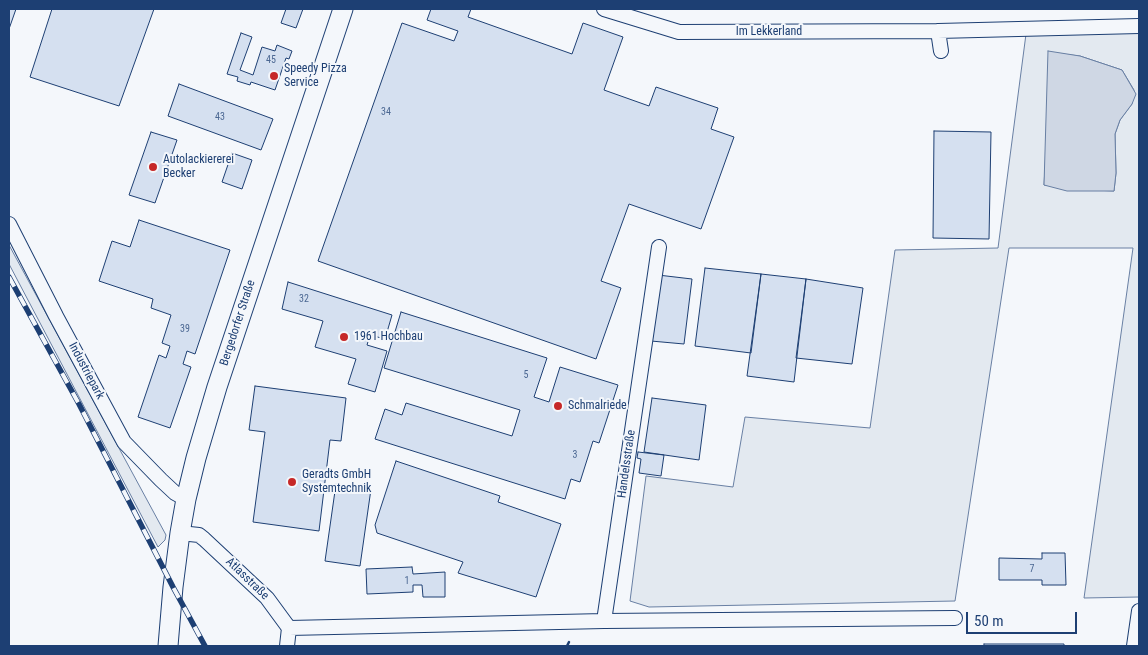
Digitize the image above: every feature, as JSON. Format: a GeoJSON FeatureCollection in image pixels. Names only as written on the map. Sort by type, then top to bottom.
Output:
{"type":"FeatureCollection","features":[{"type":"Feature","properties":{"kind":"street","name":"Bergedorfer Straße"},"geometry":{"type":"LineString","coordinates":[[168,646],[173,587],[186,499],[217,387],[342,9]]}},
{"type":"Feature","properties":{"kind":"street","name":"Im Lekkerland"},"geometry":{"type":"LineString","coordinates":[[604,9],[678,32],[938,32],[1139,26]]}},
{"type":"Feature","properties":{"kind":"street"},"geometry":{"type":"LineString","coordinates":[[938,32],[941,51]]}},
{"type":"Feature","properties":{"kind":"street","name":"Industriepark"},"geometry":{"type":"LineString","coordinates":[[9,224],[60,324],[124,442],[175,493],[186,499]]}},
{"type":"Feature","properties":{"kind":"street","name":"Handelsstraße"},"geometry":{"type":"LineString","coordinates":[[604,621],[659,247]]}},
{"type":"Feature","properties":{"kind":"street","name":"Atlasstraße"},"geometry":{"type":"LineString","coordinates":[[180,532],[198,535],[204,539],[267,598],[289,628]]}},
{"type":"Feature","properties":{"kind":"street"},"geometry":{"type":"LineString","coordinates":[[1134,646],[1139,610]]}},
{"type":"Feature","properties":{"kind":"street"},"geometry":{"type":"LineString","coordinates":[[287,646],[289,628],[604,621],[955,618]]}},
{"type":"Feature","properties":{"kind":"shaded area"},"geometry":{"type":"Polygon","coordinates":[[[1139,32],[1139,597],[1084,598],[1133,248],[1009,248],[955,601],[649,607],[630,601],[646,476],[733,487],[745,417],[870,428],[895,250],[998,248],[1026,34],[1139,32]],[[1061,54],[1046,151],[1044,185],[1114,191],[1116,173],[1115,134],[1120,120],[1132,104],[1134,90],[1122,70],[1080,56],[1061,54]]]}},
{"type":"Feature","properties":{"kind":"shaded area"},"geometry":{"type":"Polygon","coordinates":[[[1048,51],[1080,56],[1122,70],[1136,94],[1132,104],[1120,120],[1115,134],[1116,173],[1114,191],[1067,191],[1044,185],[1048,51]]]}},
{"type":"Feature","properties":{"kind":"shaded area"},"geometry":{"type":"Polygon","coordinates":[[[9,245],[166,535],[165,540],[158,547],[9,264],[9,245]]]}},
{"type":"Feature","properties":{"kind":"building"},"geometry":{"type":"Polygon","coordinates":[[[9,9],[16,9],[9,29],[9,9]]]}},
{"type":"Feature","properties":{"kind":"building"},"geometry":{"type":"Polygon","coordinates":[[[52,9],[154,9],[119,106],[30,77],[52,9]]]}},
{"type":"Feature","properties":{"kind":"building"},"geometry":{"type":"Polygon","coordinates":[[[286,9],[303,9],[296,28],[281,23],[286,9]]]}},
{"type":"Feature","properties":{"kind":"building"},"geometry":{"type":"Polygon","coordinates":[[[431,9],[471,9],[468,17],[572,54],[583,23],[623,37],[604,90],[649,106],[656,87],[718,108],[711,129],[734,137],[701,229],[629,204],[601,281],[621,288],[596,359],[318,261],[402,23],[454,41],[458,31],[427,20],[431,9]]]}},
{"type":"Feature","properties":{"kind":"building"},"geometry":{"type":"Polygon","coordinates":[[[241,33],[252,37],[240,70],[253,75],[262,47],[275,51],[277,45],[292,51],[289,59],[286,58],[275,90],[251,82],[250,85],[237,81],[238,77],[227,74],[241,33]]]}},
{"type":"Feature","properties":{"kind":"building"},"geometry":{"type":"Polygon","coordinates":[[[179,84],[273,119],[261,150],[168,116],[179,84]]]}},
{"type":"Feature","properties":{"kind":"building"},"geometry":{"type":"Polygon","coordinates":[[[934,131],[991,132],[989,239],[933,238],[934,131]]]}},
{"type":"Feature","properties":{"kind":"building","name":"Autolackiererei Becker"},"geometry":{"type":"Polygon","coordinates":[[[151,132],[177,140],[155,203],[129,195],[151,132]]]}},
{"type":"Feature","properties":{"kind":"building"},"geometry":{"type":"Polygon","coordinates":[[[232,153],[252,160],[242,189],[222,182],[232,153]]]}},
{"type":"Feature","properties":{"kind":"building"},"geometry":{"type":"Polygon","coordinates":[[[139,220],[230,250],[195,354],[187,351],[183,364],[191,367],[170,428],[138,417],[159,355],[166,358],[170,346],[162,343],[171,315],[151,308],[153,299],[99,281],[112,241],[130,247],[139,220]]]}},
{"type":"Feature","properties":{"kind":"building"},"geometry":{"type":"Polygon","coordinates":[[[705,268],[761,274],[751,353],[695,346],[705,268]]]}},
{"type":"Feature","properties":{"kind":"building"},"geometry":{"type":"Polygon","coordinates":[[[761,274],[806,279],[794,382],[747,376],[761,274]]]}},
{"type":"Feature","properties":{"kind":"building"},"geometry":{"type":"Polygon","coordinates":[[[658,275],[692,279],[684,344],[651,341],[658,275]]]}},
{"type":"Feature","properties":{"kind":"building"},"geometry":{"type":"Polygon","coordinates":[[[806,279],[863,288],[852,364],[796,358],[806,279]]]}},
{"type":"Feature","properties":{"kind":"building","name":"1961 Hochbau"},"geometry":{"type":"Polygon","coordinates":[[[288,282],[392,315],[385,339],[370,335],[367,345],[387,351],[375,392],[348,384],[356,359],[315,347],[323,321],[282,309],[288,282]]]}},
{"type":"Feature","properties":{"kind":"building","name":"Schmalriede"},"geometry":{"type":"Polygon","coordinates":[[[401,312],[547,358],[534,397],[549,402],[560,367],[618,385],[599,443],[593,441],[580,482],[571,479],[565,499],[375,439],[385,409],[402,415],[406,403],[512,436],[520,410],[384,368],[401,312]]]}},
{"type":"Feature","properties":{"kind":"building","name":"Geradts GmbH Systemtechnik"},"geometry":{"type":"Polygon","coordinates":[[[255,386],[346,398],[341,441],[330,440],[319,531],[253,522],[265,432],[249,430],[255,386]]]}},
{"type":"Feature","properties":{"kind":"building"},"geometry":{"type":"Polygon","coordinates":[[[652,398],[706,405],[699,460],[644,452],[652,398]]]}},
{"type":"Feature","properties":{"kind":"building"},"geometry":{"type":"Polygon","coordinates":[[[638,452],[664,455],[661,476],[639,473],[641,459],[637,458],[638,452]]]}},
{"type":"Feature","properties":{"kind":"building"},"geometry":{"type":"Polygon","coordinates":[[[396,461],[500,496],[498,502],[561,524],[536,597],[458,573],[463,562],[377,533],[375,525],[396,461]]]}},
{"type":"Feature","properties":{"kind":"building"},"geometry":{"type":"Polygon","coordinates":[[[336,484],[371,489],[360,566],[325,561],[336,484]]]}},
{"type":"Feature","properties":{"kind":"building"},"geometry":{"type":"Polygon","coordinates":[[[1042,553],[1065,553],[1066,585],[1042,585],[1042,580],[999,580],[999,558],[1042,559],[1042,553]]]}},
{"type":"Feature","properties":{"kind":"building"},"geometry":{"type":"Polygon","coordinates":[[[412,567],[413,574],[445,572],[445,597],[423,597],[422,585],[413,585],[413,592],[367,594],[366,569],[412,567]]]}},
{"type":"Feature","properties":{"kind":"building"},"geometry":{"type":"Polygon","coordinates":[[[984,644],[1064,644],[1064,646],[984,646],[984,644]]]}},
{"type":"Feature","properties":{"kind":"railway"},"geometry":{"type":"LineString","coordinates":[[9,277],[79,404],[205,646]]}},
{"type":"Feature","properties":{"kind":"wall"},"geometry":{"type":"LineString","coordinates":[[567,646],[569,642]]}},
{"type":"Feature","properties":{"kind":"place","name":"Speedy Pizza Service"},"geometry":{"type":"Point","coordinates":[274,76]}},
{"type":"Feature","properties":{"kind":"place","name":"Autolackiererei Becker"},"geometry":{"type":"Point","coordinates":[153,167]}},
{"type":"Feature","properties":{"kind":"place","name":"1961 Hochbau"},"geometry":{"type":"Point","coordinates":[344,337]}},
{"type":"Feature","properties":{"kind":"place","name":"Schmalriede"},"geometry":{"type":"Point","coordinates":[558,406]}},
{"type":"Feature","properties":{"kind":"place","name":"Geradts GmbH Systemtechnik"},"geometry":{"type":"Point","coordinates":[292,482]}}]}
